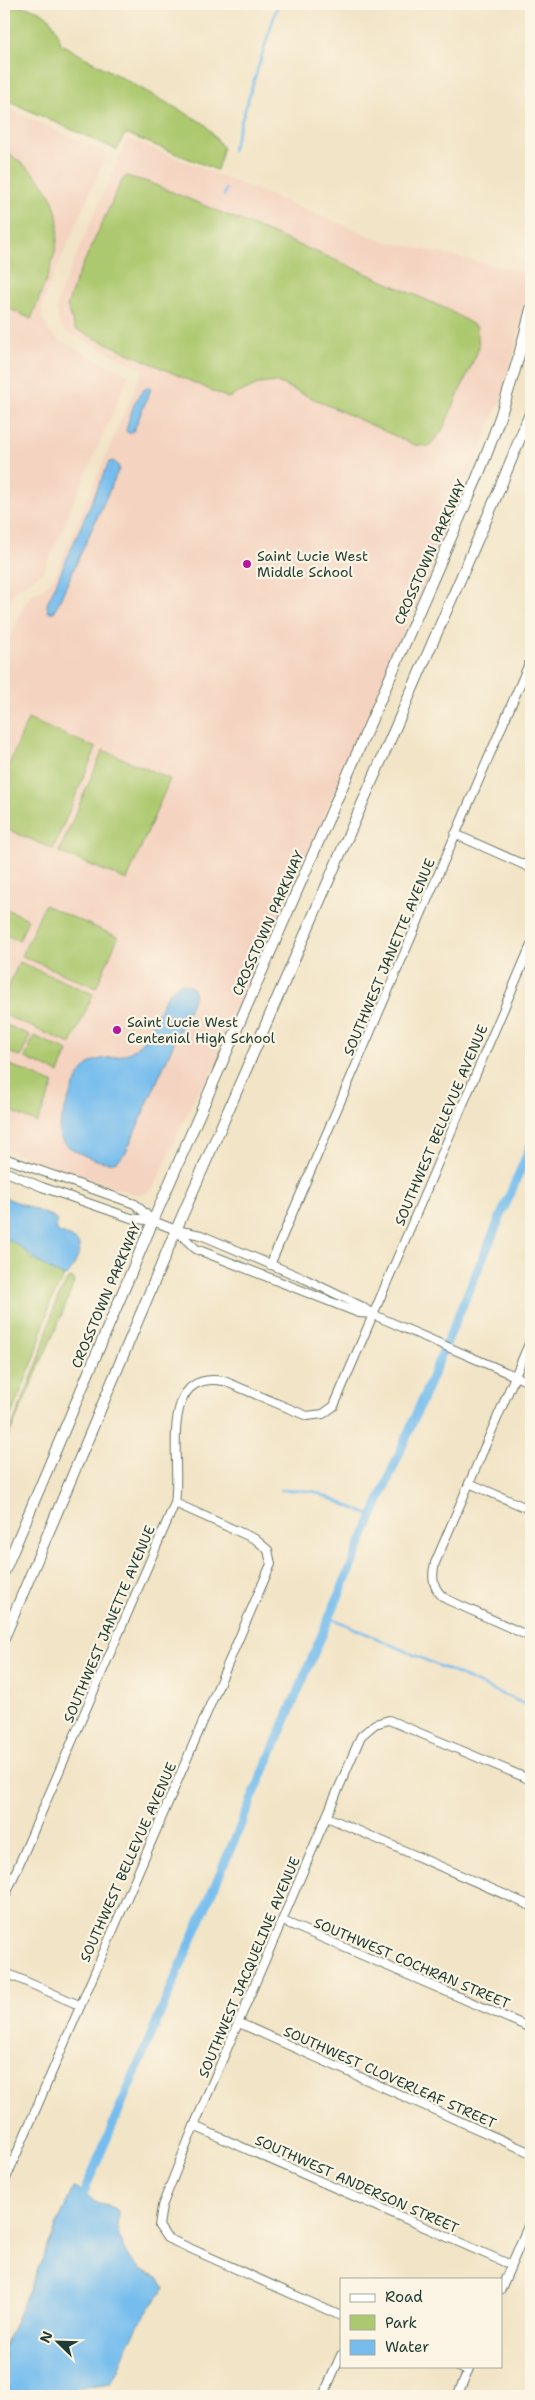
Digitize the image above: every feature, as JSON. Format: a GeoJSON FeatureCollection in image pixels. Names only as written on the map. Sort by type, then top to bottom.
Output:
{"type":"FeatureCollection","features":[{"type":"Feature","properties":{"kind":"main road","name":"CROSSTOWN PARKWAY"},"geometry":{"type":"LineString","coordinates":[[4,1572],[152,1221],[498,429],[531,308]]}},
{"type":"Feature","properties":{"kind":"main road"},"geometry":{"type":"LineString","coordinates":[[4,1638],[176,1230],[497,495],[531,411]]}},
{"type":"Feature","properties":{"kind":"street","name":"SOUTHWEST JANETTE AVENUE"},"geometry":{"type":"LineString","coordinates":[[270,1265],[531,659]]}},
{"type":"Feature","properties":{"kind":"street"},"geometry":{"type":"LineString","coordinates":[[455,834],[531,868]]}},
{"type":"Feature","properties":{"kind":"street","name":"SOUTHWEST BELLEVUE AVENUE"},"geometry":{"type":"LineString","coordinates":[[224,1381],[308,1416],[323,1414],[334,1406],[531,945]]}},
{"type":"Feature","properties":{"kind":"street"},"geometry":{"type":"LineString","coordinates":[[4,1158],[135,1204],[152,1221]]}},
{"type":"Feature","properties":{"kind":"street"},"geometry":{"type":"LineString","coordinates":[[4,1171],[42,1187],[131,1218],[152,1221],[176,1230],[201,1235],[323,1287],[374,1314],[531,1383]]}},
{"type":"Feature","properties":{"kind":"street"},"geometry":{"type":"LineString","coordinates":[[176,1230],[196,1249],[359,1313],[374,1314]]}},
{"type":"Feature","properties":{"kind":"street"},"geometry":{"type":"LineString","coordinates":[[531,1339],[435,1563],[433,1577],[435,1588],[452,1603],[531,1637]]}},
{"type":"Feature","properties":{"kind":"street","name":"SOUTHWEST JANETTE AVENUE"},"geometry":{"type":"LineString","coordinates":[[4,1899],[175,1503],[177,1488],[176,1415],[182,1396],[195,1384],[202,1381],[210,1379],[224,1381]]}},
{"type":"Feature","properties":{"kind":"street"},"geometry":{"type":"LineString","coordinates":[[469,1483],[531,1510]]}},
{"type":"Feature","properties":{"kind":"street","name":"SOUTHWEST BELLEVUE AVENUE"},"geometry":{"type":"LineString","coordinates":[[4,2184],[79,2006],[271,1564],[268,1550],[255,1539],[175,1503]]}},
{"type":"Feature","properties":{"kind":"street","name":"SOUTHWEST JACQUELINE AVENUE"},"geometry":{"type":"LineString","coordinates":[[340,2316],[167,2238],[159,2226],[162,2206],[194,2126],[361,1736],[375,1724],[389,1720],[531,1780]]}},
{"type":"Feature","properties":{"kind":"street"},"geometry":{"type":"LineString","coordinates":[[327,1817],[531,1906]]}},
{"type":"Feature","properties":{"kind":"street","name":"SOUTHWEST COCHRAN STREET"},"geometry":{"type":"LineString","coordinates":[[283,1921],[531,2028]]}},
{"type":"Feature","properties":{"kind":"street"},"geometry":{"type":"LineString","coordinates":[[4,1972],[79,2006]]}},
{"type":"Feature","properties":{"kind":"street","name":"SOUTHWEST CLOVERLEAF STREET"},"geometry":{"type":"LineString","coordinates":[[239,2024],[531,2153]]}},
{"type":"Feature","properties":{"kind":"street","name":"SOUTHWEST ANDERSON STREET"},"geometry":{"type":"LineString","coordinates":[[194,2126],[511,2265]]}},
{"type":"Feature","properties":{"kind":"street"},"geometry":{"type":"LineString","coordinates":[[502,2287],[531,2219]]}},
{"type":"Feature","properties":{"kind":"street"},"geometry":{"type":"LineString","coordinates":[[324,2396],[340,2357]]}},
{"type":"Feature","properties":{"kind":"street"},"geometry":{"type":"LineString","coordinates":[[457,2396],[469,2369]]}},
{"type":"Feature","properties":{"kind":"shaded area"},"geometry":{"type":"Polygon","coordinates":[[[4,107],[107,153],[51,282],[43,304],[42,318],[48,331],[60,341],[129,375],[44,571],[16,590],[4,613],[4,107]]]}},
{"type":"Feature","properties":{"kind":"shaded area","name":"Saint Lucie West Middle School"},"geometry":{"type":"Polygon","coordinates":[[[127,138],[380,240],[525,272],[527,301],[502,396],[440,550],[209,1079],[197,1091],[155,1185],[147,1193],[134,1194],[4,1150],[4,652],[25,603],[32,594],[44,589],[54,577],[143,369],[66,332],[59,322],[56,310],[59,296],[127,138]]]}},
{"type":"Feature","properties":{"kind":"green space"},"geometry":{"type":"Polygon","coordinates":[[[4,5],[26,7],[42,12],[53,24],[61,44],[205,124],[223,148],[217,170],[127,134],[123,137],[117,150],[4,99],[4,5]]]}},
{"type":"Feature","properties":{"kind":"green space"},"geometry":{"type":"Polygon","coordinates":[[[4,151],[29,169],[46,188],[55,207],[58,226],[56,247],[50,269],[31,319],[4,306],[4,151]]]}},
{"type":"Feature","properties":{"kind":"green space"},"geometry":{"type":"Polygon","coordinates":[[[126,176],[148,182],[347,265],[449,310],[477,327],[479,348],[442,431],[429,446],[415,445],[277,382],[258,384],[228,398],[75,329],[67,306],[75,282],[121,182],[126,176]]]}},
{"type":"Feature","properties":{"kind":"green space"},"geometry":{"type":"Polygon","coordinates":[[[28,719],[96,748],[53,849],[4,828],[4,777],[28,719]]]}},
{"type":"Feature","properties":{"kind":"green space"},"geometry":{"type":"Polygon","coordinates":[[[103,750],[170,779],[127,880],[59,852],[103,750]]]}},
{"type":"Feature","properties":{"kind":"green space"},"geometry":{"type":"Polygon","coordinates":[[[44,905],[118,937],[96,988],[22,956],[44,905]]]}},
{"type":"Feature","properties":{"kind":"green space"},"geometry":{"type":"Polygon","coordinates":[[[4,908],[28,919],[19,941],[4,934],[4,908]]]}},
{"type":"Feature","properties":{"kind":"green space"},"geometry":{"type":"Polygon","coordinates":[[[19,962],[93,994],[71,1044],[4,1015],[4,997],[19,962]]]}},
{"type":"Feature","properties":{"kind":"green space"},"geometry":{"type":"Polygon","coordinates":[[[4,1024],[30,1035],[21,1057],[4,1050],[4,1024]]]}},
{"type":"Feature","properties":{"kind":"green space"},"geometry":{"type":"Polygon","coordinates":[[[34,1036],[68,1051],[59,1073],[25,1058],[34,1036]]]}},
{"type":"Feature","properties":{"kind":"green space"},"geometry":{"type":"Polygon","coordinates":[[[4,1062],[54,1084],[37,1123],[4,1108],[4,1062]]]}},
{"type":"Feature","properties":{"kind":"green space"},"geometry":{"type":"Polygon","coordinates":[[[8,1238],[20,1246],[32,1259],[64,1276],[50,1303],[35,1357],[4,1432],[4,1239],[8,1238]]]}},
{"type":"Feature","properties":{"kind":"green space"},"geometry":{"type":"Polygon","coordinates":[[[71,1278],[75,1280],[61,1317],[4,1446],[39,1359],[55,1304],[67,1280],[71,1278]]]}},
{"type":"Feature","properties":{"kind":"water"},"geometry":{"type":"Polygon","coordinates":[[[149,387],[151,389],[134,430],[130,434],[126,431],[134,406],[140,394],[149,387]]]}},
{"type":"Feature","properties":{"kind":"water"},"geometry":{"type":"Polygon","coordinates":[[[113,461],[118,465],[119,469],[59,602],[54,612],[48,612],[47,604],[109,462],[113,461]]]}},
{"type":"Feature","properties":{"kind":"water"},"geometry":{"type":"Polygon","coordinates":[[[182,983],[192,987],[195,995],[126,1152],[117,1161],[103,1162],[77,1152],[64,1142],[59,1133],[61,1121],[78,1077],[93,1062],[122,1055],[138,1046],[146,1036],[165,999],[175,987],[182,983]]]}},
{"type":"Feature","properties":{"kind":"water"},"geometry":{"type":"Polygon","coordinates":[[[4,1197],[53,1217],[57,1220],[56,1230],[77,1242],[79,1246],[78,1255],[67,1276],[50,1270],[16,1244],[4,1239],[4,1197]]]}},
{"type":"Feature","properties":{"kind":"water"},"geometry":{"type":"Polygon","coordinates":[[[73,2188],[83,2192],[97,2203],[117,2210],[118,2235],[125,2251],[142,2270],[158,2277],[164,2288],[139,2324],[111,2383],[74,2388],[57,2396],[4,2396],[4,2348],[73,2188]]]}},
{"type":"Feature","properties":{"kind":"waterway"},"geometry":{"type":"LineString","coordinates":[[232,151],[278,4]]}},
{"type":"Feature","properties":{"kind":"waterway"},"geometry":{"type":"LineString","coordinates":[[224,196],[226,189]]}},
{"type":"Feature","properties":{"kind":"waterway"},"geometry":{"type":"LineString","coordinates":[[84,2192],[531,1145]]}},
{"type":"Feature","properties":{"kind":"waterway"},"geometry":{"type":"LineString","coordinates":[[281,1490],[313,1491],[372,1516]]}},
{"type":"Feature","properties":{"kind":"waterway"},"geometry":{"type":"LineString","coordinates":[[329,1617],[531,1707]]}},
{"type":"Feature","properties":{"kind":"place","name":"Saint Lucie West Middle School"},"geometry":{"type":"Point","coordinates":[247,564]}},
{"type":"Feature","properties":{"kind":"place","name":"Saint Lucie West Centenial High School"},"geometry":{"type":"Point","coordinates":[117,1030]}}]}
